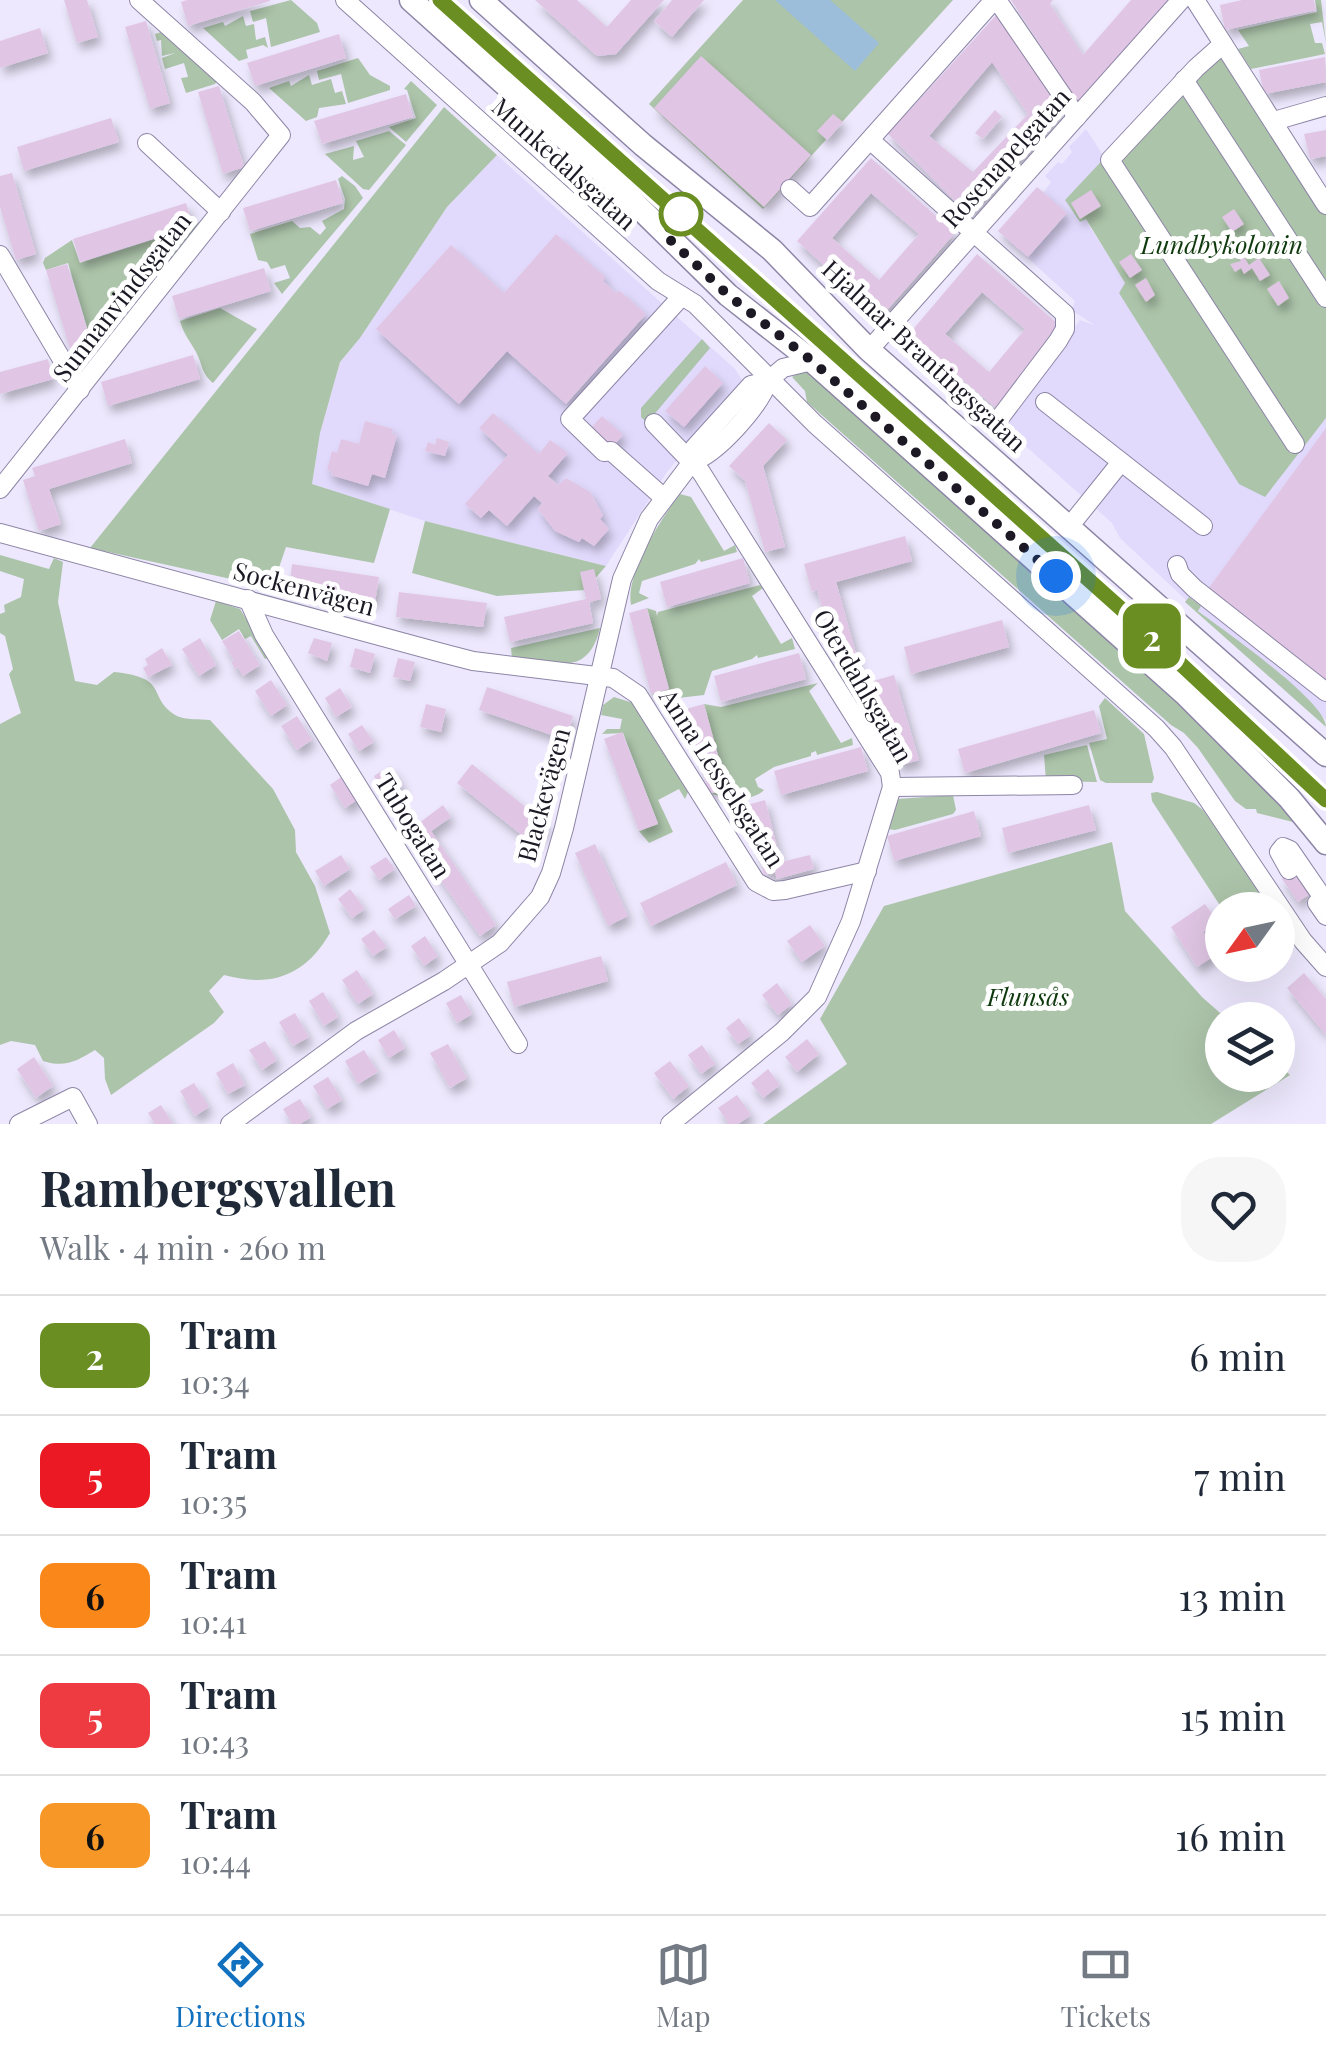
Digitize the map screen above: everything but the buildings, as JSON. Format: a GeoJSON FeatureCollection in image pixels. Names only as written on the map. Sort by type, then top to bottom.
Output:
{"type":"FeatureCollection","features":[{"type":"Feature","properties":{"kind":"main road"},"geometry":{"type":"LineString","coordinates":[[411,0],[610,179],[728,295],[812,361],[1185,694],[1289,798],[1326,843]]}},
{"type":"Feature","properties":{"kind":"main road","name":"Hjalmar Brantingsgatan"},"geometry":{"type":"LineString","coordinates":[[482,0],[657,156],[772,250],[869,350],[1326,756]]}},
{"type":"Feature","properties":{"kind":"street","name":"Sunnanvindsgatan"},"geometry":{"type":"LineString","coordinates":[[0,489],[281,134],[254,102],[139,0]]}},
{"type":"Feature","properties":{"kind":"street","name":"Munkedalsgatan"},"geometry":{"type":"LineString","coordinates":[[346,0],[658,282],[695,304],[768,381],[1156,728],[1173,746],[1324,960]]}},
{"type":"Feature","properties":{"kind":"street"},"geometry":{"type":"LineString","coordinates":[[790,189],[810,207],[996,0],[1077,117]]}},
{"type":"Feature","properties":{"kind":"street","name":"Rosenapelgatan"},"geometry":{"type":"LineString","coordinates":[[869,350],[1182,0]]}},
{"type":"Feature","properties":{"kind":"street"},"geometry":{"type":"LineString","coordinates":[[1195,0],[1326,205]]}},
{"type":"Feature","properties":{"kind":"street"},"geometry":{"type":"LineString","coordinates":[[1223,44],[1110,160],[1295,444]]}},
{"type":"Feature","properties":{"kind":"street"},"geometry":{"type":"LineString","coordinates":[[1184,80],[1326,298]]}},
{"type":"Feature","properties":{"kind":"street"},"geometry":{"type":"LineString","coordinates":[[1274,121],[1326,106]]}},
{"type":"Feature","properties":{"kind":"street"},"geometry":{"type":"LineString","coordinates":[[870,140],[1058,307],[1067,320],[1058,341],[999,419]]}},
{"type":"Feature","properties":{"kind":"street"},"geometry":{"type":"LineString","coordinates":[[147,143],[221,212]]}},
{"type":"Feature","properties":{"kind":"street"},"geometry":{"type":"LineString","coordinates":[[0,255],[6,278],[80,390]]}},
{"type":"Feature","properties":{"kind":"street"},"geometry":{"type":"LineString","coordinates":[[664,497],[611,452],[604,452],[570,419],[682,296]]}},
{"type":"Feature","properties":{"kind":"street"},"geometry":{"type":"LineString","coordinates":[[777,334],[783,368],[812,361]]}},
{"type":"Feature","properties":{"kind":"street","name":"Blackevägen"},"geometry":{"type":"LineString","coordinates":[[230,1124],[356,1031],[500,944],[540,897],[551,874],[628,563],[664,497],[692,462],[694,448],[746,388],[768,381],[783,368]]}},
{"type":"Feature","properties":{"kind":"street"},"geometry":{"type":"LineString","coordinates":[[1045,402],[1203,526]]}},
{"type":"Feature","properties":{"kind":"street","name":"Oterdahlsgatan"},"geometry":{"type":"LineString","coordinates":[[654,423],[692,462],[752,549],[890,773],[892,787],[851,922],[817,997],[782,1032],[670,1124]]}},
{"type":"Feature","properties":{"kind":"street"},"geometry":{"type":"LineString","coordinates":[[1069,527],[1121,462]]}},
{"type":"Feature","properties":{"kind":"street","name":"Sockenvägen"},"geometry":{"type":"LineString","coordinates":[[0,533],[473,661],[599,675]]}},
{"type":"Feature","properties":{"kind":"street"},"geometry":{"type":"LineString","coordinates":[[1177,566],[1194,588],[1326,692]]}},
{"type":"Feature","properties":{"kind":"street","name":"Tubogatan"},"geometry":{"type":"LineString","coordinates":[[248,599],[264,635],[518,1044]]}},
{"type":"Feature","properties":{"kind":"street"},"geometry":{"type":"LineString","coordinates":[[264,635],[287,609]]}},
{"type":"Feature","properties":{"kind":"street","name":"Anna Lesselsgatan"},"geometry":{"type":"LineString","coordinates":[[599,675],[621,682],[638,695],[714,832],[764,888],[785,890],[867,871]]}},
{"type":"Feature","properties":{"kind":"street"},"geometry":{"type":"LineString","coordinates":[[892,787],[1072,786]]}},
{"type":"Feature","properties":{"kind":"street"},"geometry":{"type":"LineString","coordinates":[[1289,870],[1279,852],[1283,847],[1290,850],[1323,898],[1316,905]]}},
{"type":"Feature","properties":{"kind":"street"},"geometry":{"type":"LineString","coordinates":[[18,1124],[73,1097],[88,1124]]}},
{"type":"Feature","properties":{"kind":"shaded area"},"geometry":{"type":"Polygon","coordinates":[[[1086,129],[1105,158],[1080,222],[1085,219],[1126,284],[1119,293],[1265,496],[1326,418],[1326,720],[1187,601],[1120,538],[1112,523],[1002,425],[1080,320],[1094,325],[1072,310],[1075,301],[998,231],[1037,187],[1044,192],[1051,182],[1045,176],[1058,162],[1062,164],[1072,152],[1069,147],[1086,129]]]}},
{"type":"Feature","properties":{"kind":"shaded area"},"geometry":{"type":"Polygon","coordinates":[[[497,155],[735,369],[743,381],[667,472],[606,566],[425,521],[312,484],[320,433],[340,362],[447,207],[497,155]]]}},
{"type":"Feature","properties":{"kind":"green space"},"geometry":{"type":"Polygon","coordinates":[[[291,0],[317,23],[320,32],[271,47],[266,18],[253,22],[250,11],[291,0]]]}},
{"type":"Feature","properties":{"kind":"green space"},"geometry":{"type":"Polygon","coordinates":[[[743,0],[953,0],[763,209],[649,104],[743,0]]]}},
{"type":"Feature","properties":{"kind":"green space"},"geometry":{"type":"Polygon","coordinates":[[[1315,0],[1321,0],[1326,43],[1322,22],[1310,24],[1315,43],[1322,43],[1325,54],[1251,69],[1238,49],[1249,46],[1238,30],[1317,12],[1315,0]]]}},
{"type":"Feature","properties":{"kind":"green space"},"geometry":{"type":"Polygon","coordinates":[[[243,16],[246,26],[254,24],[256,40],[265,37],[268,48],[263,45],[246,50],[248,58],[239,61],[203,28],[223,22],[225,26],[243,16]]]}},
{"type":"Feature","properties":{"kind":"green space"},"geometry":{"type":"Polygon","coordinates":[[[161,32],[217,81],[215,84],[186,93],[181,78],[188,77],[184,63],[165,69],[162,58],[175,53],[162,56],[161,40],[157,41],[155,34],[161,32]]]}},
{"type":"Feature","properties":{"kind":"green space","name":"Lundbykolonin"},"geometry":{"type":"Polygon","coordinates":[[[1204,52],[1220,54],[1326,214],[1326,418],[1265,497],[1239,484],[1119,293],[1125,283],[1086,219],[1080,222],[1065,200],[1204,52]]]}},
{"type":"Feature","properties":{"kind":"green space"},"geometry":{"type":"Polygon","coordinates":[[[358,58],[370,75],[390,86],[390,90],[348,103],[341,74],[319,80],[317,71],[358,58]]]}},
{"type":"Feature","properties":{"kind":"green space"},"geometry":{"type":"Polygon","coordinates":[[[309,75],[312,85],[331,79],[335,93],[342,91],[346,104],[319,108],[317,117],[306,121],[269,88],[289,81],[291,86],[309,75]]]}},
{"type":"Feature","properties":{"kind":"green space"},"geometry":{"type":"Polygon","coordinates":[[[411,81],[437,105],[406,142],[389,127],[416,118],[404,89],[411,81]]]}},
{"type":"Feature","properties":{"kind":"green space"},"geometry":{"type":"Polygon","coordinates":[[[444,107],[497,155],[447,207],[340,362],[320,433],[312,484],[390,509],[374,563],[286,547],[272,588],[90,548],[444,107]]]}},
{"type":"Feature","properties":{"kind":"green space"},"geometry":{"type":"Polygon","coordinates":[[[389,131],[406,145],[369,190],[363,189],[325,154],[354,146],[353,160],[364,157],[356,141],[389,131]]]}},
{"type":"Feature","properties":{"kind":"green space"},"geometry":{"type":"Polygon","coordinates":[[[342,176],[363,198],[282,294],[274,283],[290,278],[285,265],[271,269],[267,262],[258,260],[250,234],[292,221],[320,235],[326,228],[322,221],[344,209],[338,179],[342,176]]]}},
{"type":"Feature","properties":{"kind":"green space"},"geometry":{"type":"Polygon","coordinates":[[[204,218],[170,264],[160,256],[97,334],[106,343],[99,352],[93,347],[68,263],[46,270],[45,258],[72,240],[80,263],[193,227],[204,218]]]}},
{"type":"Feature","properties":{"kind":"green space"},"geometry":{"type":"Polygon","coordinates":[[[220,308],[257,329],[213,383],[180,321],[220,308]]]}},
{"type":"Feature","properties":{"kind":"green space"},"geometry":{"type":"Polygon","coordinates":[[[702,339],[710,348],[647,423],[641,417],[641,408],[702,339]]]}},
{"type":"Feature","properties":{"kind":"green space"},"geometry":{"type":"Polygon","coordinates":[[[805,369],[1176,696],[1298,817],[1293,822],[1257,813],[1256,809],[1246,809],[1235,801],[1184,733],[807,402],[805,391],[792,377],[805,369]]]}},
{"type":"Feature","properties":{"kind":"green space"},"geometry":{"type":"Polygon","coordinates":[[[680,494],[691,497],[724,551],[735,545],[737,552],[701,562],[699,559],[695,564],[642,581],[639,593],[649,598],[631,605],[633,578],[639,563],[680,494]]]}},
{"type":"Feature","properties":{"kind":"green space"},"geometry":{"type":"Polygon","coordinates":[[[425,521],[606,566],[585,590],[497,596],[412,573],[425,521]]]}},
{"type":"Feature","properties":{"kind":"green space"},"geometry":{"type":"Polygon","coordinates":[[[0,555],[49,569],[54,558],[63,562],[58,602],[75,681],[97,685],[114,672],[144,679],[177,716],[210,720],[273,789],[295,830],[296,852],[315,886],[330,933],[310,960],[285,975],[257,980],[224,975],[209,991],[224,1012],[214,1023],[111,1095],[104,1058],[95,1050],[58,1064],[43,1061],[35,1045],[11,1041],[0,1045],[0,724],[21,713],[9,674],[13,669],[5,636],[0,633],[0,614],[5,612],[4,605],[21,597],[24,579],[0,571],[0,555]]]}},
{"type":"Feature","properties":{"kind":"green space"},"geometry":{"type":"Polygon","coordinates":[[[760,585],[763,588],[752,596],[781,644],[792,638],[795,649],[758,658],[757,655],[712,671],[704,695],[678,698],[651,694],[669,689],[647,608],[656,611],[657,616],[658,612],[760,585]]]}},
{"type":"Feature","properties":{"kind":"green space"},"geometry":{"type":"Polygon","coordinates":[[[1189,597],[1201,606],[1198,611],[1310,701],[1326,727],[1185,602],[1189,597]]]}},
{"type":"Feature","properties":{"kind":"green space"},"geometry":{"type":"Polygon","coordinates":[[[216,601],[240,609],[270,657],[265,659],[251,636],[245,639],[239,629],[222,640],[210,620],[216,601]]]}},
{"type":"Feature","properties":{"kind":"green space"},"geometry":{"type":"Polygon","coordinates":[[[600,628],[587,655],[578,661],[555,664],[512,658],[511,648],[600,628]]]}},
{"type":"Feature","properties":{"kind":"green space"},"geometry":{"type":"Polygon","coordinates":[[[818,683],[809,691],[841,743],[852,738],[853,745],[817,755],[816,751],[774,767],[755,779],[764,790],[752,797],[709,794],[727,788],[704,704],[721,707],[818,683]]]}},
{"type":"Feature","properties":{"kind":"green space"},"geometry":{"type":"Polygon","coordinates":[[[614,697],[633,703],[688,792],[685,799],[679,789],[658,800],[673,832],[649,843],[639,831],[658,823],[623,733],[602,734],[607,729],[620,729],[622,719],[601,715],[603,705],[614,697]]]}},
{"type":"Feature","properties":{"kind":"green space"},"geometry":{"type":"Polygon","coordinates":[[[1105,698],[1144,734],[1152,783],[1100,780],[1089,743],[1107,739],[1099,706],[1105,698]]]}},
{"type":"Feature","properties":{"kind":"green space"},"geometry":{"type":"Polygon","coordinates":[[[1087,745],[1097,782],[1046,781],[1044,755],[1087,745]]]}},
{"type":"Feature","properties":{"kind":"green space"},"geometry":{"type":"Polygon","coordinates":[[[1151,793],[1194,803],[1203,810],[1260,892],[1211,892],[1152,801],[1151,793]]]}},
{"type":"Feature","properties":{"kind":"green space"},"geometry":{"type":"Polygon","coordinates":[[[953,795],[953,814],[887,829],[897,799],[953,795]]]}},
{"type":"Feature","properties":{"kind":"green space","name":"Flunsås"},"geometry":{"type":"Polygon","coordinates":[[[1112,842],[1125,911],[1208,1002],[1205,1092],[1263,1092],[1211,1124],[763,1124],[847,1064],[820,1019],[884,906],[1112,842]]]}},
{"type":"Feature","properties":{"kind":"water"},"geometry":{"type":"Polygon","coordinates":[[[775,0],[830,0],[879,43],[855,71],[775,0]]]}},
{"type":"Feature","properties":{"kind":"tram line"},"geometry":{"type":"LineString","coordinates":[[440,0],[1216,694],[1326,800]]}},
{"type":"Feature","properties":{"kind":"tram line","name":"2"},"geometry":{"type":"LineString","coordinates":[[440,0],[1216,694],[1326,800]]}},
{"type":"Feature","properties":{"kind":"route"},"geometry":{"type":"LineString","coordinates":[[681,214],[664,234],[728,295],[812,361],[1056,576]]}}]}
